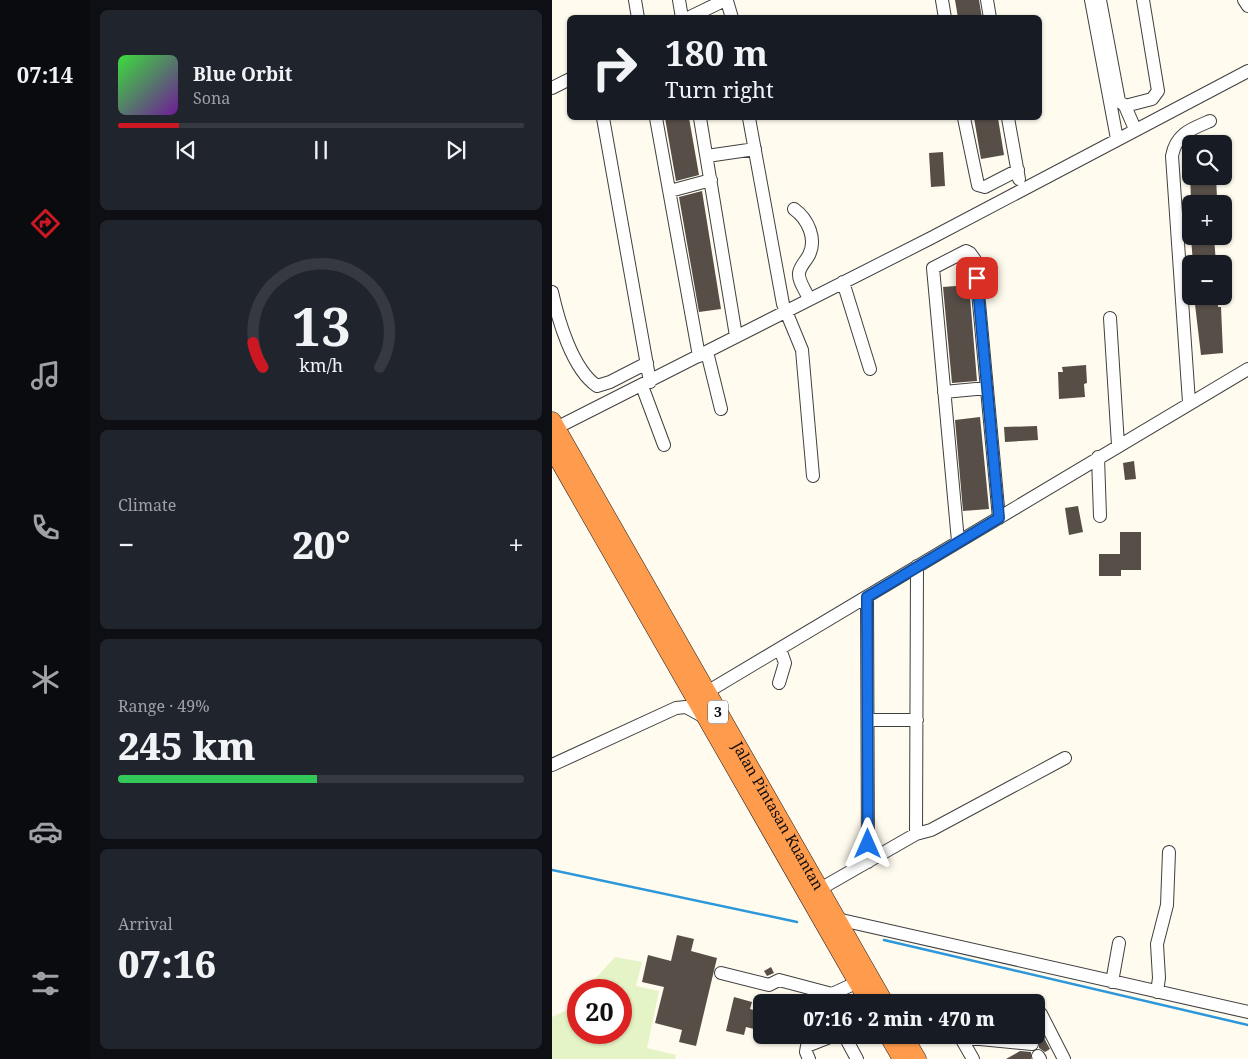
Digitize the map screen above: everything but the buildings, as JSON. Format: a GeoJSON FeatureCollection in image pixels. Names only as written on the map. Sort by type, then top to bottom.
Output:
{"type":"FeatureCollection","features":[{"type":"Feature","properties":{"kind":"highway","name":"Jalan Pintasan Kuantan"},"geometry":{"type":"LineString","coordinates":[[554,424],[879,994]]}},
{"type":"Feature","properties":{"kind":"highway","name":"Jalan Pintasan Kuantan"},"geometry":{"type":"LineString","coordinates":[[552,448],[865,994]]}},
{"type":"Feature","properties":{"kind":"highway"},"geometry":{"type":"LineString","coordinates":[[893,1044],[902,1059]]}},
{"type":"Feature","properties":{"kind":"highway"},"geometry":{"type":"LineString","coordinates":[[908,1044],[917,1059]]}},
{"type":"Feature","properties":{"kind":"street"},"geometry":{"type":"LineString","coordinates":[[636,0],[638,15]]}},
{"type":"Feature","properties":{"kind":"street"},"geometry":{"type":"LineString","coordinates":[[679,0],[682,15]]}},
{"type":"Feature","properties":{"kind":"street"},"geometry":{"type":"LineString","coordinates":[[694,15],[723,0],[730,4],[732,15]]}},
{"type":"Feature","properties":{"kind":"street"},"geometry":{"type":"LineString","coordinates":[[942,0],[944,15]]}},
{"type":"Feature","properties":{"kind":"street"},"geometry":{"type":"LineString","coordinates":[[987,0],[990,15]]}},
{"type":"Feature","properties":{"kind":"street"},"geometry":{"type":"LineString","coordinates":[[1091,0],[1117,139]]}},
{"type":"Feature","properties":{"kind":"street"},"geometry":{"type":"LineString","coordinates":[[1100,0],[1119,101],[1125,106],[1134,129]]}},
{"type":"Feature","properties":{"kind":"street"},"geometry":{"type":"LineString","coordinates":[[1125,106],[1152,99],[1158,91],[1143,0]]}},
{"type":"Feature","properties":{"kind":"street"},"geometry":{"type":"LineString","coordinates":[[1244,0],[1248,6]]}},
{"type":"Feature","properties":{"kind":"street"},"geometry":{"type":"LineString","coordinates":[[554,424],[706,357],[736,336],[1248,71]]}},
{"type":"Feature","properties":{"kind":"street"},"geometry":{"type":"LineString","coordinates":[[552,88],[567,80]]}},
{"type":"Feature","properties":{"kind":"street"},"geometry":{"type":"LineString","coordinates":[[603,120],[647,363],[646,384],[664,445]]}},
{"type":"Feature","properties":{"kind":"street"},"geometry":{"type":"LineString","coordinates":[[656,120],[706,357],[721,409]]}},
{"type":"Feature","properties":{"kind":"street"},"geometry":{"type":"LineString","coordinates":[[700,120],[736,336]]}},
{"type":"Feature","properties":{"kind":"street"},"geometry":{"type":"LineString","coordinates":[[749,120],[785,311],[802,350],[808,436],[813,476]]}},
{"type":"Feature","properties":{"kind":"street"},"geometry":{"type":"LineString","coordinates":[[964,120],[978,185],[985,187],[1018,170]]}},
{"type":"Feature","properties":{"kind":"street"},"geometry":{"type":"LineString","coordinates":[[1008,120],[1021,190]]}},
{"type":"Feature","properties":{"kind":"street"},"geometry":{"type":"LineString","coordinates":[[1189,402],[1172,156],[1174,145],[1179,137],[1210,120]]}},
{"type":"Feature","properties":{"kind":"street"},"geometry":{"type":"LineString","coordinates":[[707,156],[755,149]]}},
{"type":"Feature","properties":{"kind":"street"},"geometry":{"type":"LineString","coordinates":[[670,191],[711,180]]}},
{"type":"Feature","properties":{"kind":"street"},"geometry":{"type":"LineString","coordinates":[[794,210],[804,219],[812,238],[811,251],[799,273],[800,281],[809,299]]}},
{"type":"Feature","properties":{"kind":"street"},"geometry":{"type":"LineString","coordinates":[[958,541],[933,268],[966,251],[975,260],[999,518]]}},
{"type":"Feature","properties":{"kind":"street"},"geometry":{"type":"LineString","coordinates":[[843,282],[870,369]]}},
{"type":"Feature","properties":{"kind":"street"},"geometry":{"type":"LineString","coordinates":[[552,292],[561,330],[588,380],[597,386],[610,382],[647,363]]}},
{"type":"Feature","properties":{"kind":"street"},"geometry":{"type":"LineString","coordinates":[[1110,318],[1118,445]]}},
{"type":"Feature","properties":{"kind":"street"},"geometry":{"type":"LineString","coordinates":[[707,692],[1189,402],[1248,369]]}},
{"type":"Feature","properties":{"kind":"street"},"geometry":{"type":"LineString","coordinates":[[944,392],[987,388]]}},
{"type":"Feature","properties":{"kind":"street"},"geometry":{"type":"LineString","coordinates":[[1098,457],[1100,516]]}},
{"type":"Feature","properties":{"kind":"street"},"geometry":{"type":"LineString","coordinates":[[552,462],[568,477]]}},
{"type":"Feature","properties":{"kind":"street"},"geometry":{"type":"LineString","coordinates":[[916,834],[917,566]]}},
{"type":"Feature","properties":{"kind":"street"},"geometry":{"type":"LineString","coordinates":[[867,597],[868,862]]}},
{"type":"Feature","properties":{"kind":"street"},"geometry":{"type":"LineString","coordinates":[[779,683],[785,663],[780,649]]}},
{"type":"Feature","properties":{"kind":"street"},"geometry":{"type":"LineString","coordinates":[[676,708],[684,696],[684,678]]}},
{"type":"Feature","properties":{"kind":"street"},"geometry":{"type":"LineString","coordinates":[[552,765],[676,708],[692,708],[708,720]]}},
{"type":"Feature","properties":{"kind":"street"},"geometry":{"type":"LineString","coordinates":[[868,720],[917,720]]}},
{"type":"Feature","properties":{"kind":"street"},"geometry":{"type":"LineString","coordinates":[[820,889],[916,834],[931,830],[1064,758]]}},
{"type":"Feature","properties":{"kind":"street"},"geometry":{"type":"LineString","coordinates":[[1157,992],[1159,978],[1157,944],[1167,905],[1169,852]]}},
{"type":"Feature","properties":{"kind":"street"},"geometry":{"type":"LineString","coordinates":[[837,919],[1248,1012]]}},
{"type":"Feature","properties":{"kind":"street"},"geometry":{"type":"LineString","coordinates":[[1112,982],[1119,943]]}},
{"type":"Feature","properties":{"kind":"street"},"geometry":{"type":"LineString","coordinates":[[721,973],[769,985],[779,980],[832,994],[858,982]]}},
{"type":"Feature","properties":{"kind":"street"},"geometry":{"type":"LineString","coordinates":[[1045,1022],[1064,1059]]}},
{"type":"Feature","properties":{"kind":"street"},"geometry":{"type":"LineString","coordinates":[[809,1059],[806,1052],[807,1046],[812,1044]]}},
{"type":"Feature","properties":{"kind":"street"},"geometry":{"type":"LineString","coordinates":[[849,1044],[857,1059]]}},
{"type":"Feature","properties":{"kind":"street"},"geometry":{"type":"LineString","coordinates":[[963,1044],[972,1059]]}},
{"type":"Feature","properties":{"kind":"street"},"geometry":{"type":"LineString","coordinates":[[990,1044],[1036,1053]]}},
{"type":"Feature","properties":{"kind":"green space"},"geometry":{"type":"Polygon","coordinates":[[[615,957],[642,962],[636,986],[659,991],[647,1048],[676,1055],[675,1059],[552,1059],[552,1017],[567,1010],[567,1044],[632,1044],[632,979],[595,979],[615,957]]]}},
{"type":"Feature","properties":{"kind":"waterway"},"geometry":{"type":"LineString","coordinates":[[552,870],[797,922]]}},
{"type":"Feature","properties":{"kind":"waterway"},"geometry":{"type":"LineString","coordinates":[[884,940],[1248,1025]]}},
{"type":"Feature","properties":{"kind":"route"},"geometry":{"type":"LineString","coordinates":[[868,844],[867,597],[999,518],[977,278]]}}]}
